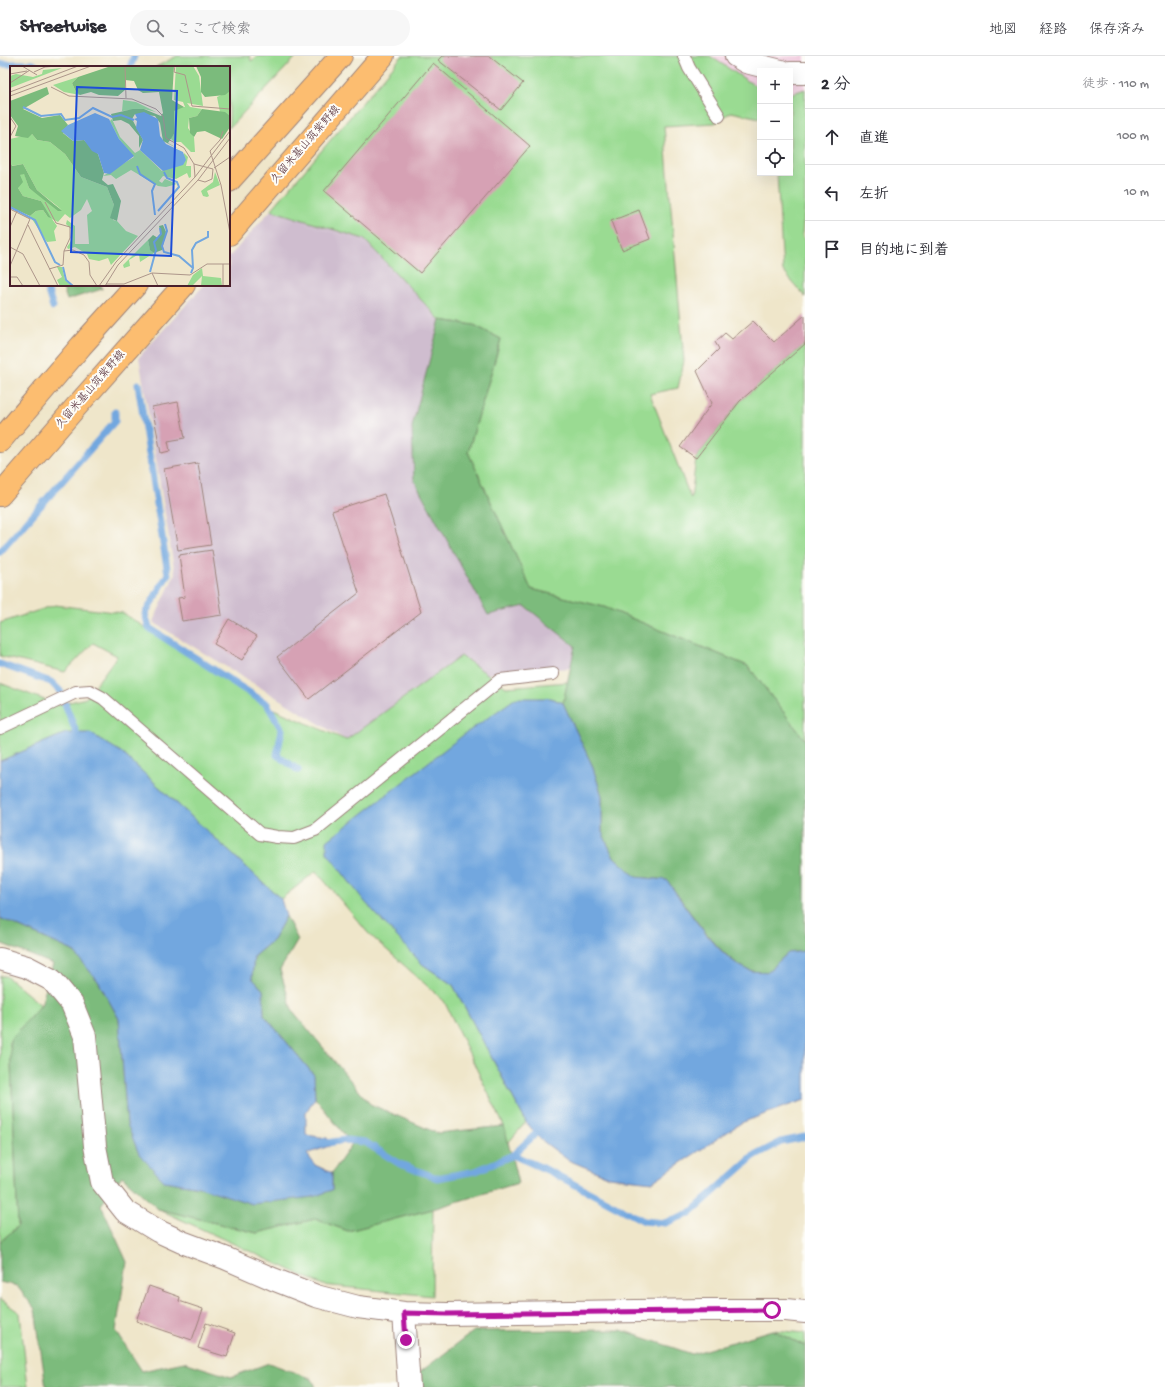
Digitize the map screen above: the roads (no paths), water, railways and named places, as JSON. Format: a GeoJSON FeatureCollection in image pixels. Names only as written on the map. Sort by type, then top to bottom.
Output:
{"type":"FeatureCollection","features":[{"type":"Feature","properties":{"kind":"main road"},"geometry":{"type":"LineString","coordinates":[[230,180],[341,56]]}},
{"type":"Feature","properties":{"kind":"main road","name":"久留米基山筑紫野線"},"geometry":{"type":"LineString","coordinates":[[230,233],[383,56]]}},
{"type":"Feature","properties":{"kind":"main road"},"geometry":{"type":"LineString","coordinates":[[0,441],[81,346],[135,286]]}},
{"type":"Feature","properties":{"kind":"main road","name":"久留米基山筑紫野線"},"geometry":{"type":"LineString","coordinates":[[0,495],[183,286]]}},
{"type":"Feature","properties":{"kind":"street"},"geometry":{"type":"LineString","coordinates":[[736,56],[746,62],[769,68]]}},
{"type":"Feature","properties":{"kind":"street"},"geometry":{"type":"LineString","coordinates":[[793,73],[805,73]]}},
{"type":"Feature","properties":{"kind":"street"},"geometry":{"type":"LineString","coordinates":[[0,959],[27,967],[52,980],[72,1004],[85,1036],[95,1146],[102,1182],[125,1211],[158,1231],[182,1242],[225,1258],[316,1296],[358,1308],[404,1313],[447,1314],[733,1310],[786,1310],[805,1312]]}},
{"type":"Feature","properties":{"kind":"street"},"geometry":{"type":"LineString","coordinates":[[404,1313],[410,1387]]}},
{"type":"Feature","properties":{"kind":"lane"},"geometry":{"type":"LineString","coordinates":[[684,56],[689,68],[719,116]]}},
{"type":"Feature","properties":{"kind":"lane"},"geometry":{"type":"LineString","coordinates":[[0,728],[76,692],[90,691],[103,698],[260,834],[277,838],[294,838],[315,830],[500,680],[553,674]]}},
{"type":"Feature","properties":{"kind":"water"},"geometry":{"type":"Polygon","coordinates":[[[516,698],[551,698],[563,703],[592,765],[602,796],[602,832],[613,856],[636,877],[667,880],[716,946],[740,966],[752,971],[767,972],[788,953],[805,951],[805,1100],[741,1123],[652,1182],[609,1177],[568,1160],[540,1139],[526,1122],[453,985],[422,964],[365,902],[327,853],[327,841],[462,736],[516,698]]]}},
{"type":"Feature","properties":{"kind":"water"},"geometry":{"type":"Polygon","coordinates":[[[66,733],[90,733],[121,752],[281,899],[286,916],[273,940],[254,956],[252,978],[263,990],[264,1015],[314,1075],[315,1098],[306,1112],[306,1135],[327,1138],[332,1145],[307,1154],[315,1165],[332,1173],[332,1190],[313,1197],[252,1204],[200,1187],[164,1181],[139,1154],[127,1124],[119,1019],[98,981],[73,951],[0,918],[0,761],[66,733]]]}},
{"type":"Feature","properties":{"kind":"waterway"},"geometry":{"type":"LineString","coordinates":[[130,66],[134,56]]}},
{"type":"Feature","properties":{"kind":"waterway"},"geometry":{"type":"LineString","coordinates":[[0,64],[33,64],[36,66]]}},
{"type":"Feature","properties":{"kind":"waterway"},"geometry":{"type":"LineString","coordinates":[[46,286],[53,307]]}},
{"type":"Feature","properties":{"kind":"waterway"},"geometry":{"type":"LineString","coordinates":[[138,384],[168,574],[145,614],[149,628],[267,704],[282,730],[277,755],[298,770]]}},
{"type":"Feature","properties":{"kind":"waterway"},"geometry":{"type":"LineString","coordinates":[[0,552],[115,421],[115,412]]}},
{"type":"Feature","properties":{"kind":"waterway"},"geometry":{"type":"LineString","coordinates":[[0,664],[51,682],[60,691],[78,737],[78,742]]}},
{"type":"Feature","properties":{"kind":"waterway"},"geometry":{"type":"LineString","coordinates":[[513,1155],[542,1128]]}},
{"type":"Feature","properties":{"kind":"waterway"},"geometry":{"type":"LineString","coordinates":[[321,1144],[345,1140],[365,1142],[400,1164],[437,1178],[476,1171],[513,1155],[547,1170],[644,1221],[665,1223],[690,1213],[754,1156],[781,1142],[805,1137]]}}]}
